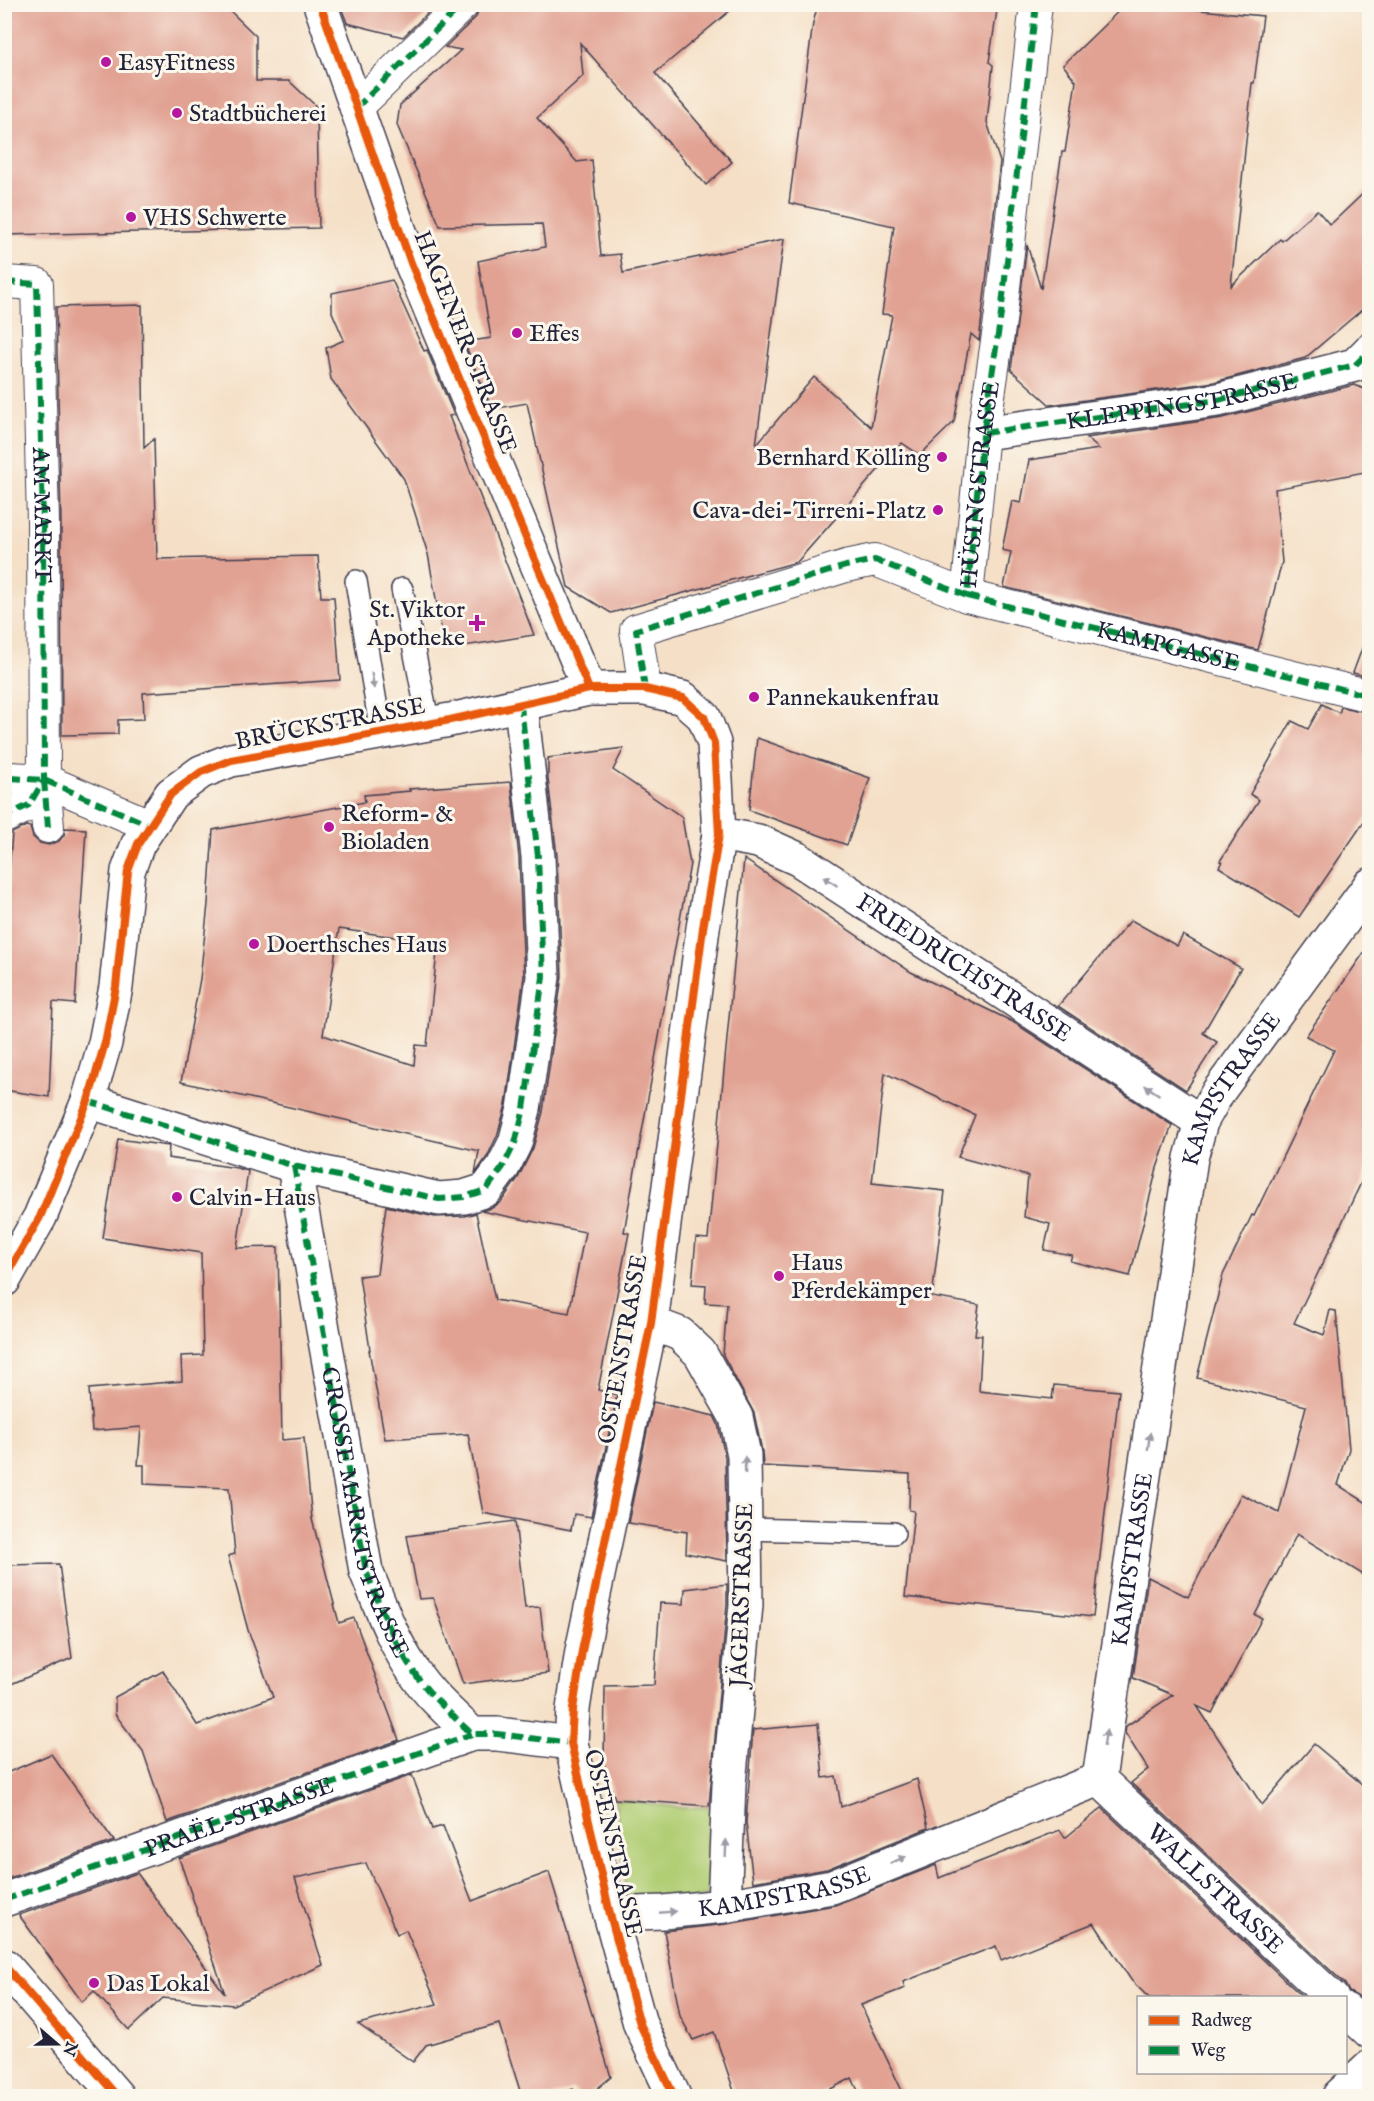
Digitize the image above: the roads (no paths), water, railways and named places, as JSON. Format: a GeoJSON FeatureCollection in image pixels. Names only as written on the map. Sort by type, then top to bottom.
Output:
{"type":"FeatureCollection","features":[{"type":"Feature","properties":{"kind":"street","name":"HAGENER STRASSE"},"geometry":{"type":"LineString","coordinates":[[320,4],[411,263],[590,689]]}},
{"type":"Feature","properties":{"kind":"street"},"geometry":{"type":"LineString","coordinates":[[356,108],[463,4]]}},
{"type":"Feature","properties":{"kind":"street","name":"HÜSINGSTRASSE"},"geometry":{"type":"LineString","coordinates":[[645,689],[636,630],[846,566],[875,560],[967,596],[984,433],[1002,314],[1036,4]]}},
{"type":"Feature","properties":{"kind":"street","name":"AM MARKT"},"geometry":{"type":"LineString","coordinates":[[4,282],[37,284],[43,522],[44,780],[48,827]]}},
{"type":"Feature","properties":{"kind":"street","name":"KLEPPINGSTRASSE"},"geometry":{"type":"LineString","coordinates":[[984,433],[1218,400],[1355,365],[1370,351]]}},
{"type":"Feature","properties":{"kind":"street","name":"KAMPGASSE"},"geometry":{"type":"LineString","coordinates":[[967,596],[1370,696]]}},
{"type":"Feature","properties":{"kind":"street","name":"OSTENSTRASSE"},"geometry":{"type":"LineString","coordinates":[[590,689],[645,689],[683,698],[704,717],[714,743],[719,834],[703,928],[651,1323],[582,1652],[573,1708],[571,1743],[610,1914],[640,2024],[674,2097]]}},
{"type":"Feature","properties":{"kind":"street","name":"BRÜCKSTRASSE"},"geometry":{"type":"LineString","coordinates":[[4,1280],[40,1217],[88,1101],[105,1043],[116,987],[128,871],[138,844],[171,794],[201,772],[231,760],[429,724],[590,689]]}},
{"type":"Feature","properties":{"kind":"street"},"geometry":{"type":"LineString","coordinates":[[88,1101],[294,1166],[439,1198],[464,1197],[486,1190],[503,1167],[515,1143],[524,1109],[543,977],[538,857],[520,706]]}},
{"type":"Feature","properties":{"kind":"street"},"geometry":{"type":"LineString","coordinates":[[10,778],[44,780],[149,825]]}},
{"type":"Feature","properties":{"kind":"street"},"geometry":{"type":"LineString","coordinates":[[4,817],[29,805],[44,780]]}},
{"type":"Feature","properties":{"kind":"street","name":"FRIEDRICHSTRASSE"},"geometry":{"type":"LineString","coordinates":[[719,834],[758,841],[798,860],[1201,1122]]}},
{"type":"Feature","properties":{"kind":"street","name":"KAMPSTRASSE"},"geometry":{"type":"LineString","coordinates":[[610,1914],[724,1906],[832,1887],[1099,1779],[1191,1158],[1201,1122],[1218,1092],[1368,891]]}},
{"type":"Feature","properties":{"kind":"street","name":"GROSSE MARKTSTRASSE"},"geometry":{"type":"LineString","coordinates":[[294,1166],[366,1571],[387,1622],[413,1671],[440,1704],[472,1734]]}},
{"type":"Feature","properties":{"kind":"street","name":"JÄGERSTRASSE"},"geometry":{"type":"LineString","coordinates":[[651,1323],[680,1334],[700,1353],[736,1417],[744,1455],[746,1605],[729,1784],[724,1906]]}},
{"type":"Feature","properties":{"kind":"street"},"geometry":{"type":"LineString","coordinates":[[472,1734],[497,1734],[571,1743]]}},
{"type":"Feature","properties":{"kind":"street","name":"PRAËL-STRASSE"},"geometry":{"type":"LineString","coordinates":[[4,1900],[472,1734]]}},
{"type":"Feature","properties":{"kind":"street","name":"WALLSTRASSE"},"geometry":{"type":"LineString","coordinates":[[1099,1779],[1330,1996]]}},
{"type":"Feature","properties":{"kind":"street"},"geometry":{"type":"LineString","coordinates":[[4,1965],[117,2097]]}},
{"type":"Feature","properties":{"kind":"street"},"geometry":{"type":"LineString","coordinates":[[1347,2011],[1370,2032]]}},
{"type":"Feature","properties":{"kind":"street"},"geometry":{"type":"LineString","coordinates":[[1339,2097],[1370,2067]]}},
{"type":"Feature","properties":{"kind":"lane"},"geometry":{"type":"LineString","coordinates":[[356,581],[381,733]]}},
{"type":"Feature","properties":{"kind":"lane"},"geometry":{"type":"LineString","coordinates":[[402,589],[429,724]]}},
{"type":"Feature","properties":{"kind":"lane"},"geometry":{"type":"LineString","coordinates":[[746,1529],[894,1533]]}},
{"type":"Feature","properties":{"kind":"place","name":"EasyFitness"},"geometry":{"type":"Point","coordinates":[106,62]}},
{"type":"Feature","properties":{"kind":"place","name":"Stadtbücherei"},"geometry":{"type":"Point","coordinates":[177,113]}},
{"type":"Feature","properties":{"kind":"place","name":"VHS Schwerte"},"geometry":{"type":"Point","coordinates":[131,217]}},
{"type":"Feature","properties":{"kind":"place","name":"Effes"},"geometry":{"type":"Point","coordinates":[517,333]}},
{"type":"Feature","properties":{"kind":"place","name":"Bernhard Kölling"},"geometry":{"type":"Point","coordinates":[942,457]}},
{"type":"Feature","properties":{"kind":"place","name":"Cava-dei-Tirreni-Platz"},"geometry":{"type":"Point","coordinates":[938,510]}},
{"type":"Feature","properties":{"kind":"place","name":"St. Viktor Apotheke"},"geometry":{"type":"Point","coordinates":[477,623]}},
{"type":"Feature","properties":{"kind":"place","name":"Pannekaukenfrau"},"geometry":{"type":"Point","coordinates":[754,697]}},
{"type":"Feature","properties":{"kind":"place","name":"Reform- & Bioladen"},"geometry":{"type":"Point","coordinates":[329,827]}},
{"type":"Feature","properties":{"kind":"place","name":"Doerthsches Haus"},"geometry":{"type":"Point","coordinates":[254,944]}},
{"type":"Feature","properties":{"kind":"place","name":"Calvin-Haus"},"geometry":{"type":"Point","coordinates":[177,1197]}},
{"type":"Feature","properties":{"kind":"place","name":"Haus Pferdekämper"},"geometry":{"type":"Point","coordinates":[779,1276]}},
{"type":"Feature","properties":{"kind":"place","name":"Das Lokal"},"geometry":{"type":"Point","coordinates":[94,1983]}}]}
